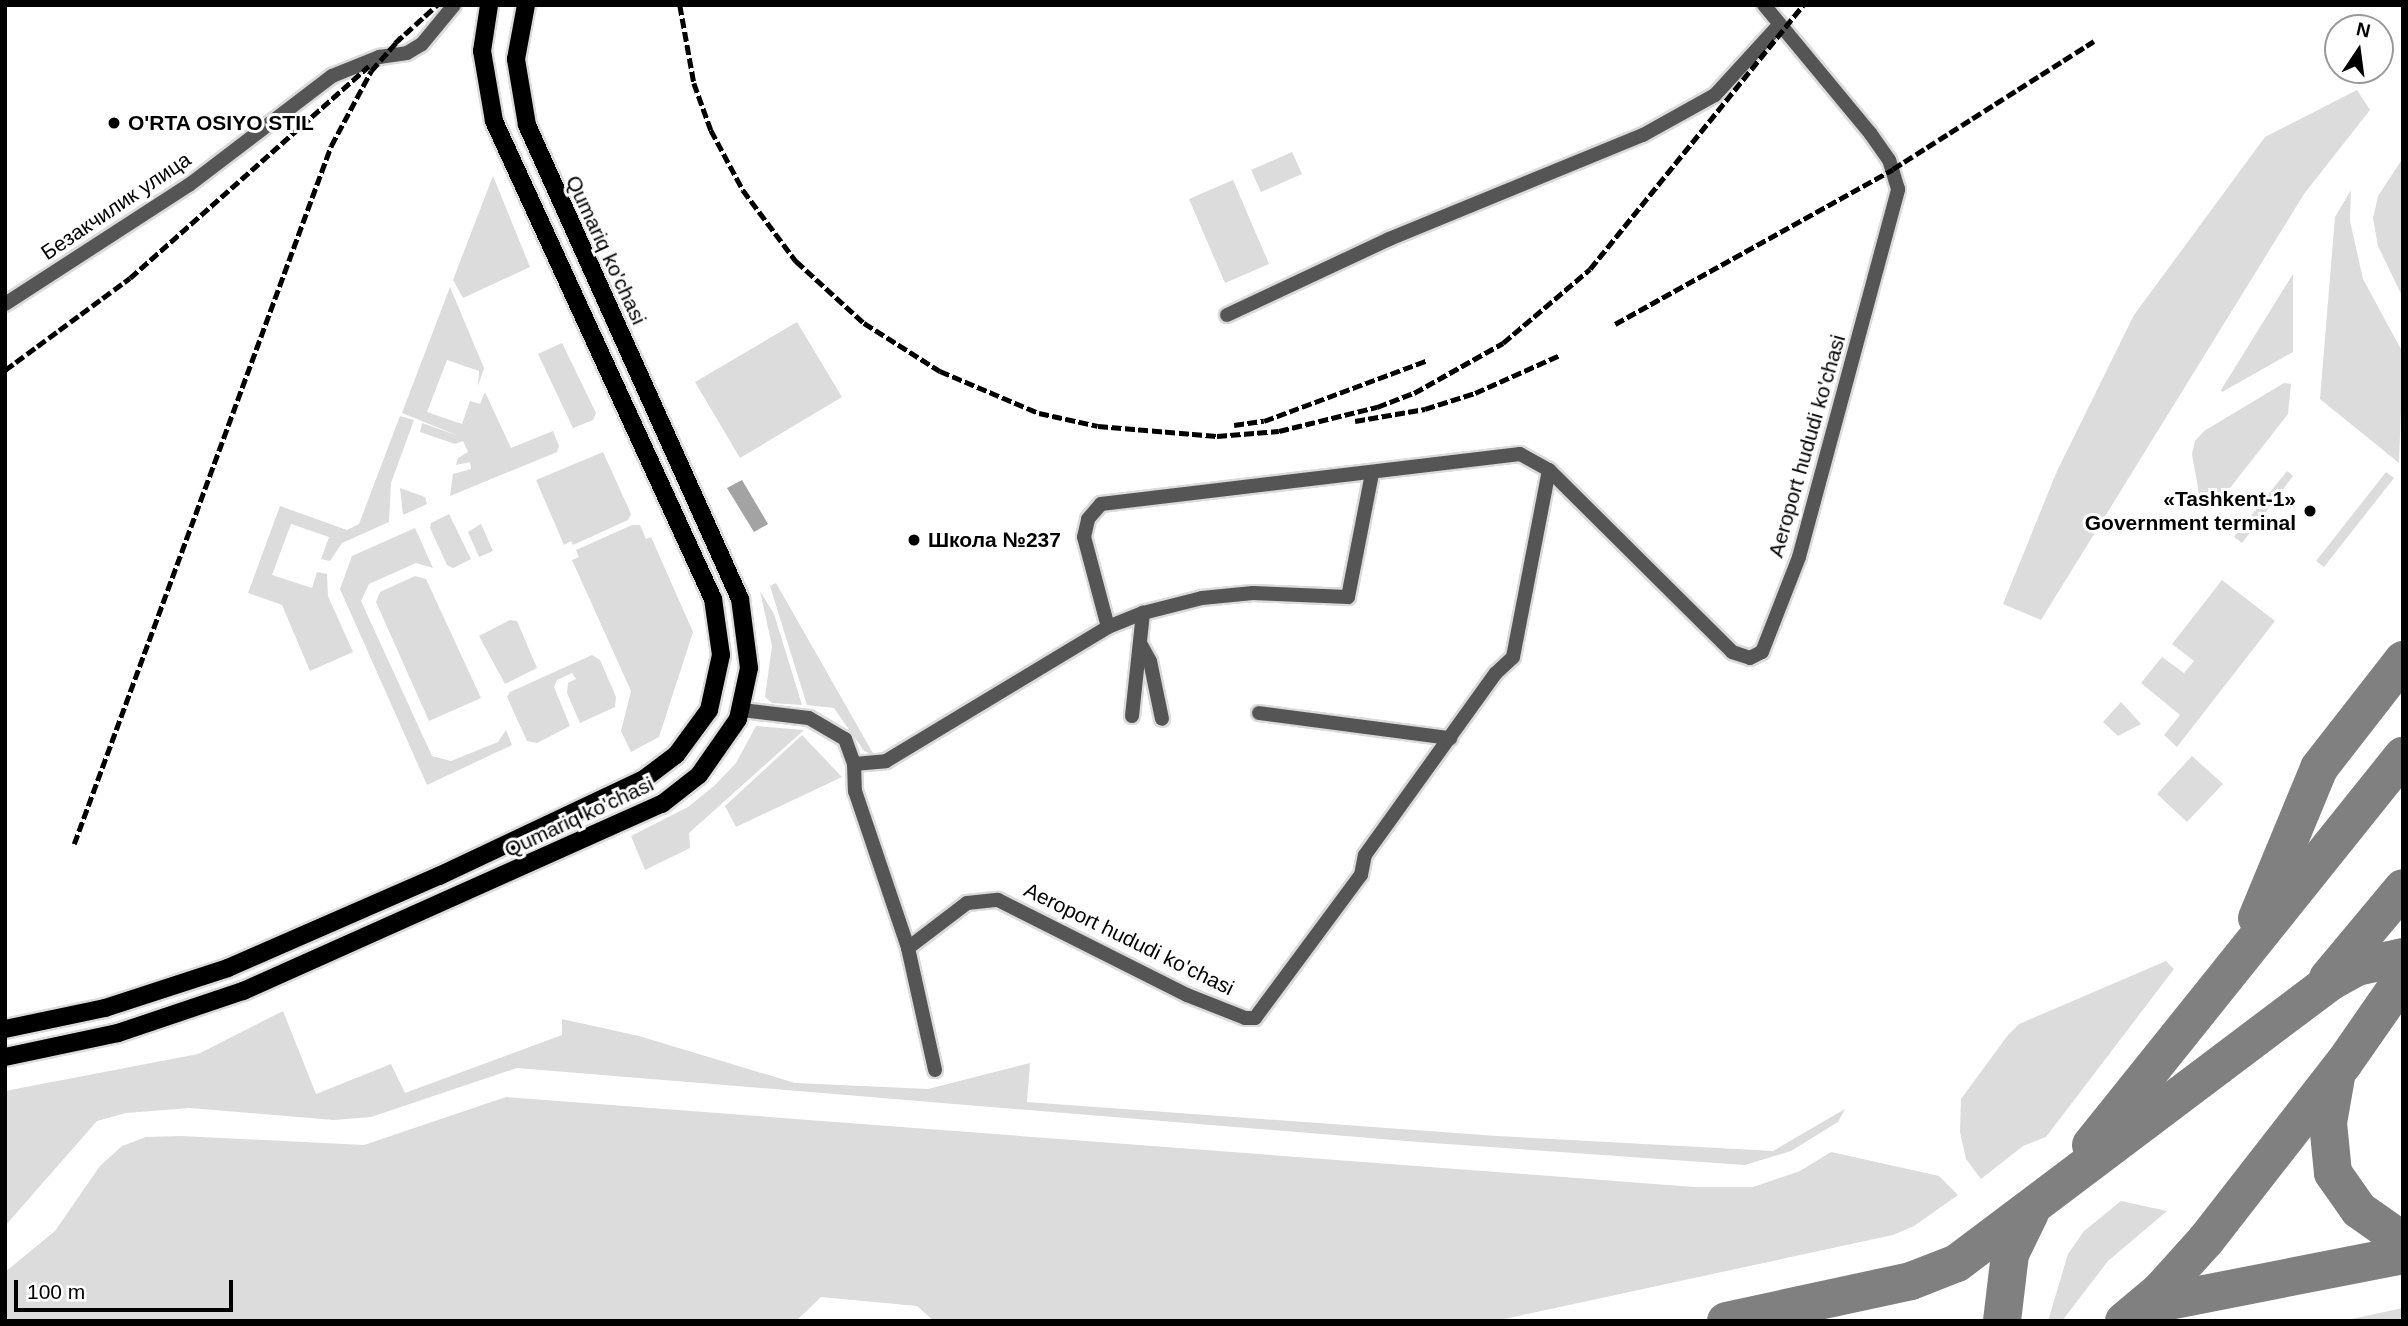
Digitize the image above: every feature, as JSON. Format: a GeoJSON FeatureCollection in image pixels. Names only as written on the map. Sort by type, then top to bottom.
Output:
{"type":"FeatureCollection","features":[{"type":"Feature","properties":{"kind":"main road","name":"Qumariq ko'chasi"},"geometry":{"type":"LineString","coordinates":[[5,1029],[104,1008],[228,968],[439,876],[644,779],[676,755],[709,710],[721,655],[717,613],[636,429],[494,121],[482,51],[489,5]]}},
{"type":"Feature","properties":{"kind":"main road","name":"Qumariq ko'chasi"},"geometry":{"type":"LineString","coordinates":[[5,1057],[118,1033],[199,1007],[451,901],[676,796],[710,763],[742,710],[750,656],[740,599],[527,125],[516,59],[526,5]]}},
{"type":"Feature","properties":{"kind":"main road"},"geometry":{"type":"LineString","coordinates":[[636,429],[658,418]]}},
{"type":"Feature","properties":{"kind":"main road"},"geometry":{"type":"LineString","coordinates":[[439,876],[451,901]]}},
{"type":"Feature","properties":{"kind":"street","name":"Безакчилик улица"},"geometry":{"type":"LineString","coordinates":[[5,304],[189,185],[332,76],[379,57],[407,53],[422,44],[454,5]]}},
{"type":"Feature","properties":{"kind":"street","name":"Aeroport hududi ko'chasi"},"geometry":{"type":"LineString","coordinates":[[1108,627],[1084,537],[1088,519],[1101,504],[1372,474],[1520,454],[1549,470],[1723,644],[1746,657],[1762,652],[1799,557],[1898,189],[1889,160],[1870,133],[1764,5]]}},
{"type":"Feature","properties":{"kind":"street"},"geometry":{"type":"LineString","coordinates":[[1227,315],[1390,239],[1643,135],[1715,94],[1779,25]]}},
{"type":"Feature","properties":{"kind":"street","name":"Aeroport hududi ko'chasi"},"geometry":{"type":"LineString","coordinates":[[908,948],[967,903],[998,900],[1017,905],[1187,995],[1245,1018],[1255,1018],[1361,875],[1365,855],[1516,652],[1549,470]]}},
{"type":"Feature","properties":{"kind":"street"},"geometry":{"type":"LineString","coordinates":[[854,764],[886,761],[1108,627],[1143,613],[1202,598],[1253,593],[1348,597],[1372,474]]}},
{"type":"Feature","properties":{"kind":"street"},"geometry":{"type":"LineString","coordinates":[[1132,716],[1143,613]]}},
{"type":"Feature","properties":{"kind":"street"},"geometry":{"type":"LineString","coordinates":[[1141,645],[1150,661],[1162,719]]}},
{"type":"Feature","properties":{"kind":"street"},"geometry":{"type":"LineString","coordinates":[[742,710],[809,718],[826,725],[845,739],[854,764],[855,790],[908,948],[935,1070]]}},
{"type":"Feature","properties":{"kind":"street"},"geometry":{"type":"LineString","coordinates":[[1259,713],[1450,738]]}},
{"type":"Feature","properties":{"kind":"shaded area"},"geometry":{"type":"Polygon","coordinates":[[[2357,90],[2370,110],[2304,194],[2041,620],[2003,604],[2057,471],[2134,315],[2265,137],[2357,90]]]}},
{"type":"Feature","properties":{"kind":"shaded area"},"geometry":{"type":"Polygon","coordinates":[[[1292,152],[1302,174],[1261,192],[1251,170],[1292,152]]]}},
{"type":"Feature","properties":{"kind":"shaded area"},"geometry":{"type":"Polygon","coordinates":[[[2403,158],[2403,298],[2378,246],[2373,218],[2378,196],[2403,158]]]}},
{"type":"Feature","properties":{"kind":"shaded area"},"geometry":{"type":"Polygon","coordinates":[[[493,176],[530,267],[463,298],[453,280],[493,176]]]}},
{"type":"Feature","properties":{"kind":"shaded area"},"geometry":{"type":"Polygon","coordinates":[[[1233,180],[1269,264],[1225,283],[1189,199],[1233,180]]]}},
{"type":"Feature","properties":{"kind":"shaded area"},"geometry":{"type":"Polygon","coordinates":[[[2351,190],[2350,221],[2363,279],[2403,353],[2399,463],[2320,399],[2335,217],[2351,190]]]}},
{"type":"Feature","properties":{"kind":"shaded area"},"geometry":{"type":"Polygon","coordinates":[[[2293,274],[2293,352],[2222,392],[2221,390],[2293,274]]]}},
{"type":"Feature","properties":{"kind":"shaded area"},"geometry":{"type":"Polygon","coordinates":[[[450,287],[484,368],[478,386],[479,371],[447,360],[427,412],[462,424],[470,401],[480,404],[485,392],[511,448],[553,431],[559,446],[557,452],[450,496],[453,474],[471,469],[470,462],[456,465],[458,458],[468,452],[463,441],[455,444],[420,432],[422,423],[459,436],[402,413],[450,287]]]}},
{"type":"Feature","properties":{"kind":"shaded area"},"geometry":{"type":"Polygon","coordinates":[[[797,322],[842,397],[740,458],[695,382],[797,322]]]}},
{"type":"Feature","properties":{"kind":"shaded area"},"geometry":{"type":"Polygon","coordinates":[[[562,343],[596,413],[593,420],[573,428],[538,354],[562,343]]]}},
{"type":"Feature","properties":{"kind":"shaded area"},"geometry":{"type":"Polygon","coordinates":[[[2284,383],[2291,384],[2288,414],[2219,502],[2207,504],[2199,494],[2192,454],[2195,441],[2204,431],[2284,383]]]}},
{"type":"Feature","properties":{"kind":"shaded area"},"geometry":{"type":"Polygon","coordinates":[[[400,416],[414,420],[391,483],[389,522],[342,543],[330,561],[321,559],[329,537],[291,524],[272,575],[312,588],[317,572],[327,574],[328,596],[353,652],[310,671],[282,605],[248,593],[280,506],[347,530],[359,524],[400,416]]]}},
{"type":"Feature","properties":{"kind":"shaded area"},"geometry":{"type":"Polygon","coordinates":[[[603,452],[631,514],[628,520],[573,545],[571,541],[564,545],[536,480],[603,452]]]}},
{"type":"Feature","properties":{"kind":"shaded area"},"geometry":{"type":"Polygon","coordinates":[[[2287,471],[2293,476],[2242,543],[2234,537],[2287,471]]]}},
{"type":"Feature","properties":{"kind":"shaded area"},"geometry":{"type":"Polygon","coordinates":[[[2386,472],[2394,478],[2324,567],[2316,561],[2386,472]]]}},
{"type":"Feature","properties":{"kind":"shaded area"},"geometry":{"type":"Polygon","coordinates":[[[742,480],[768,524],[754,532],[727,488],[742,480]]]}},
{"type":"Feature","properties":{"kind":"shaded area"},"geometry":{"type":"Polygon","coordinates":[[[400,488],[425,497],[427,504],[403,515],[400,488]]]}},
{"type":"Feature","properties":{"kind":"shaded area"},"geometry":{"type":"Polygon","coordinates":[[[449,514],[471,559],[453,568],[447,565],[430,528],[431,523],[449,514]]]}},
{"type":"Feature","properties":{"kind":"shaded area"},"geometry":{"type":"Polygon","coordinates":[[[481,524],[493,551],[479,557],[468,532],[481,524]]]}},
{"type":"Feature","properties":{"kind":"shaded area"},"geometry":{"type":"Polygon","coordinates":[[[632,525],[640,525],[646,539],[651,537],[693,632],[659,737],[631,752],[621,731],[631,691],[572,560],[579,557],[576,550],[632,525]]]}},
{"type":"Feature","properties":{"kind":"shaded area"},"geometry":{"type":"Polygon","coordinates":[[[415,528],[433,568],[416,563],[369,584],[361,601],[432,756],[451,761],[498,742],[506,730],[512,745],[427,785],[340,589],[352,556],[415,528]]]}},
{"type":"Feature","properties":{"kind":"shaded area"},"geometry":{"type":"Polygon","coordinates":[[[415,576],[426,579],[481,698],[429,721],[376,602],[380,592],[415,576]]]}},
{"type":"Feature","properties":{"kind":"shaded area"},"geometry":{"type":"Polygon","coordinates":[[[2222,580],[2275,621],[2177,747],[2164,735],[2180,715],[2141,683],[2162,657],[2184,673],[2194,661],[2172,644],[2222,580]]]}},
{"type":"Feature","properties":{"kind":"shaded area"},"geometry":{"type":"Polygon","coordinates":[[[776,583],[874,755],[864,751],[834,708],[807,705],[770,586],[776,583]]]}},
{"type":"Feature","properties":{"kind":"shaded area"},"geometry":{"type":"Polygon","coordinates":[[[760,591],[774,614],[802,705],[772,703],[765,697],[772,646],[760,591]]]}},
{"type":"Feature","properties":{"kind":"shaded area"},"geometry":{"type":"Polygon","coordinates":[[[510,620],[517,621],[537,668],[505,684],[479,636],[510,620]]]}},
{"type":"Feature","properties":{"kind":"shaded area"},"geometry":{"type":"Polygon","coordinates":[[[592,655],[600,660],[616,697],[615,707],[580,723],[567,693],[568,683],[576,679],[572,673],[557,680],[554,687],[570,726],[537,743],[527,741],[507,697],[510,692],[592,655]]]}},
{"type":"Feature","properties":{"kind":"shaded area"},"geometry":{"type":"Polygon","coordinates":[[[2121,702],[2141,724],[2118,736],[2103,722],[2121,702]]]}},
{"type":"Feature","properties":{"kind":"shaded area"},"geometry":{"type":"Polygon","coordinates":[[[756,726],[804,730],[689,833],[690,848],[645,870],[631,836],[688,807],[714,786],[736,763],[756,726]]]}},
{"type":"Feature","properties":{"kind":"shaded area"},"geometry":{"type":"Polygon","coordinates":[[[802,735],[842,777],[736,827],[725,806],[802,735]]]}},
{"type":"Feature","properties":{"kind":"shaded area"},"geometry":{"type":"Polygon","coordinates":[[[2192,756],[2223,784],[2187,822],[2157,794],[2192,756]]]}},
{"type":"Feature","properties":{"kind":"shaded area"},"geometry":{"type":"Polygon","coordinates":[[[2166,961],[2174,969],[2046,1137],[2023,1146],[1981,1179],[1966,1159],[1960,1132],[1961,1099],[2008,1035],[2019,1024],[2166,961]]]}},
{"type":"Feature","properties":{"kind":"shaded area"},"geometry":{"type":"Polygon","coordinates":[[[283,1011],[316,1094],[391,1064],[405,1093],[562,1035],[562,1019],[639,1036],[795,1083],[928,1089],[1030,1063],[1027,1102],[1497,1136],[1773,1151],[1845,1109],[1838,1122],[1791,1151],[1745,1165],[1418,1142],[517,1068],[371,1117],[334,1120],[190,1108],[126,1113],[97,1121],[5,1226],[5,1091],[198,1054],[283,1011]]]}},
{"type":"Feature","properties":{"kind":"shaded area"},"geometry":{"type":"Polygon","coordinates":[[[506,1097],[1694,1187],[1753,1187],[1800,1171],[1831,1152],[1939,1176],[1958,1195],[1914,1226],[1893,1235],[1495,1321],[934,1321],[917,1306],[821,1297],[796,1321],[5,1321],[5,1272],[55,1231],[100,1166],[122,1146],[146,1137],[181,1136],[364,1145],[506,1097]]]}},
{"type":"Feature","properties":{"kind":"shaded area"},"geometry":{"type":"Polygon","coordinates":[[[2121,1201],[2167,1211],[2108,1261],[2062,1321],[2048,1321],[2068,1254],[2084,1231],[2121,1201]]]}},
{"type":"Feature","properties":{"kind":"shaded area"},"geometry":{"type":"Polygon","coordinates":[[[2403,1308],[2403,1321],[2342,1321],[2403,1308]]]}},
{"type":"Feature","properties":{"kind":"taxiway"},"geometry":{"type":"LineString","coordinates":[[2257,918],[2319,768],[2403,660]]}},
{"type":"Feature","properties":{"kind":"taxiway"},"geometry":{"type":"LineString","coordinates":[[2091,1145],[2403,756]]}},
{"type":"Feature","properties":{"kind":"taxiway"},"geometry":{"type":"LineString","coordinates":[[2328,978],[2403,888]]}},
{"type":"Feature","properties":{"kind":"taxiway"},"geometry":{"type":"LineString","coordinates":[[1726,1321],[1911,1281],[1957,1263],[2330,982],[2357,967],[2403,957]]}},
{"type":"Feature","properties":{"kind":"taxiway"},"geometry":{"type":"LineString","coordinates":[[2124,1321],[2160,1291],[2206,1240],[2344,1063],[2403,978]]}},
{"type":"Feature","properties":{"kind":"taxiway"},"geometry":{"type":"LineString","coordinates":[[2336,1077],[2328,1123],[2333,1173],[2359,1210],[2403,1241]]}},
{"type":"Feature","properties":{"kind":"taxiway"},"geometry":{"type":"LineString","coordinates":[[2002,1321],[2010,1254],[2030,1213]]}},
{"type":"Feature","properties":{"kind":"taxiway"},"geometry":{"type":"LineString","coordinates":[[2143,1306],[2403,1255]]}},
{"type":"Feature","properties":{"kind":"railway"},"geometry":{"type":"LineString","coordinates":[[395,43],[437,5]]}},
{"type":"Feature","properties":{"kind":"railway"},"geometry":{"type":"LineString","coordinates":[[680,5],[694,83],[711,130],[743,190],[796,261],[864,323],[940,371],[1039,413],[1098,426],[1217,436],[1279,431],[1377,407],[1414,393],[1503,343],[1590,269],[1803,5]]}},
{"type":"Feature","properties":{"kind":"railway"},"geometry":{"type":"LineString","coordinates":[[74,844],[331,146],[371,71],[401,37]]}},
{"type":"Feature","properties":{"kind":"railway"},"geometry":{"type":"LineString","coordinates":[[1615,324],[1893,169],[2094,41]]}},
{"type":"Feature","properties":{"kind":"railway"},"geometry":{"type":"LineString","coordinates":[[5,370],[130,278],[369,66]]}},
{"type":"Feature","properties":{"kind":"railway"},"geometry":{"type":"LineString","coordinates":[[1355,421],[1425,409],[1475,393],[1560,355]]}},
{"type":"Feature","properties":{"kind":"railway"},"geometry":{"type":"LineString","coordinates":[[1234,425],[1264,421],[1428,360]]}},
{"type":"Feature","properties":{"kind":"place","name":"O'RTA OSIYO STIL"},"geometry":{"type":"Point","coordinates":[114,123]}},
{"type":"Feature","properties":{"kind":"place","name":"«Tashkent-1» Government terminal"},"geometry":{"type":"Point","coordinates":[2310,511]}},
{"type":"Feature","properties":{"kind":"place","name":"Школа №237"},"geometry":{"type":"Point","coordinates":[914,540]}}]}
